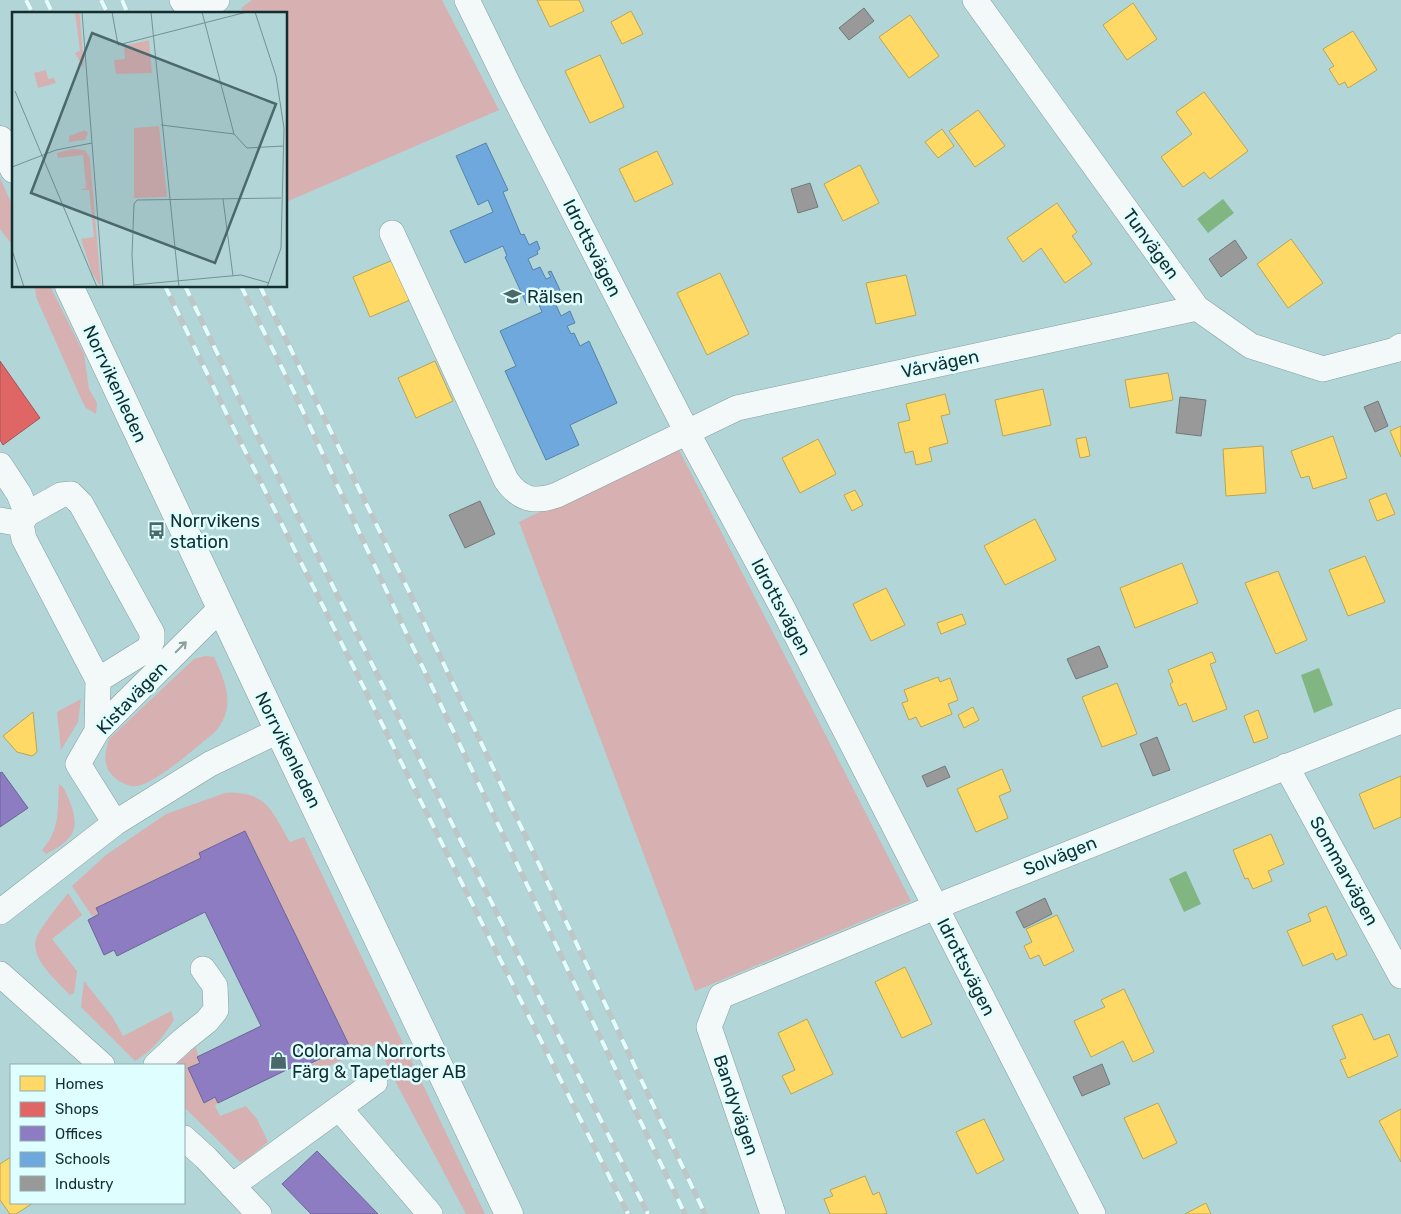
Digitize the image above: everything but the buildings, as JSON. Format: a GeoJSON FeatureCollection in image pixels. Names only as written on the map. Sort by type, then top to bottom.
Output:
{"type":"FeatureCollection","features":[{"type":"Feature","properties":{"kind":"main road"},"geometry":{"type":"LineString","coordinates":[[0,140],[12,165]]}},
{"type":"Feature","properties":{"kind":"main road","name":"Norrvikenleden"},"geometry":{"type":"LineString","coordinates":[[70,288],[220,609],[509,1214]]}},
{"type":"Feature","properties":{"kind":"street"},"geometry":{"type":"LineString","coordinates":[[182,0],[190,12]]}},
{"type":"Feature","properties":{"kind":"street"},"geometry":{"type":"LineString","coordinates":[[196,12],[201,11],[217,0]]}},
{"type":"Feature","properties":{"kind":"street","name":"Idrottsvägen"},"geometry":{"type":"LineString","coordinates":[[467,0],[686,432],[782,607],[1093,1214]]}},
{"type":"Feature","properties":{"kind":"street","name":"Tunvägen"},"geometry":{"type":"LineString","coordinates":[[975,0],[1197,308],[1251,346],[1323,369],[1395,350],[1401,346]]}},
{"type":"Feature","properties":{"kind":"street","name":"Vårvägen"},"geometry":{"type":"LineString","coordinates":[[392,233],[506,480],[514,492],[529,499],[543,500],[557,495],[737,408],[1197,308]]}},
{"type":"Feature","properties":{"kind":"street"},"geometry":{"type":"LineString","coordinates":[[0,465],[19,494],[16,520],[24,539],[98,680],[97,731]]}},
{"type":"Feature","properties":{"kind":"street"},"geometry":{"type":"LineString","coordinates":[[16,520],[61,495],[70,494],[81,504],[152,633],[152,641],[148,650],[98,680]]}},
{"type":"Feature","properties":{"kind":"street","name":"Kistavägen"},"geometry":{"type":"LineString","coordinates":[[115,823],[78,764],[97,731],[220,609]]}},
{"type":"Feature","properties":{"kind":"street","name":"Solvägen"},"geometry":{"type":"LineString","coordinates":[[721,996],[935,907],[1401,721]]}},
{"type":"Feature","properties":{"kind":"street"},"geometry":{"type":"LineString","coordinates":[[0,912],[115,823],[210,764],[278,731]]}},
{"type":"Feature","properties":{"kind":"street","name":"Sommarvägen"},"geometry":{"type":"LineString","coordinates":[[1286,766],[1401,976]]}},
{"type":"Feature","properties":{"kind":"street"},"geometry":{"type":"LineString","coordinates":[[157,1064],[207,1021],[216,1010],[215,986],[203,969]]}},
{"type":"Feature","properties":{"kind":"street"},"geometry":{"type":"LineString","coordinates":[[0,974],[101,1064]]}},
{"type":"Feature","properties":{"kind":"street","name":"Bandyvägen"},"geometry":{"type":"LineString","coordinates":[[721,996],[709,1027],[773,1214]]}},
{"type":"Feature","properties":{"kind":"street"},"geometry":{"type":"LineString","coordinates":[[232,1186],[375,1082]]}},
{"type":"Feature","properties":{"kind":"street"},"geometry":{"type":"LineString","coordinates":[[339,1108],[430,1214]]}},
{"type":"Feature","properties":{"kind":"street"},"geometry":{"type":"LineString","coordinates":[[185,1139],[206,1158],[259,1214]]}},
{"type":"Feature","properties":{"kind":"shaded area"},"geometry":{"type":"Polygon","coordinates":[[[252,0],[442,0],[499,110],[288,201],[288,12],[243,12],[241,8],[252,0]]]}},
{"type":"Feature","properties":{"kind":"shaded area"},"geometry":{"type":"Polygon","coordinates":[[[0,178],[12,205],[12,244],[0,229],[0,178]]]}},
{"type":"Feature","properties":{"kind":"shaded area"},"geometry":{"type":"Polygon","coordinates":[[[1223,199],[1234,213],[1208,233],[1197,219],[1223,199]]]}},
{"type":"Feature","properties":{"kind":"shaded area"},"geometry":{"type":"Polygon","coordinates":[[[35,288],[51,288],[84,354],[89,389],[97,403],[96,414],[86,408],[82,401],[36,297],[35,288]]]}},
{"type":"Feature","properties":{"kind":"shaded area"},"geometry":{"type":"Polygon","coordinates":[[[676,444],[911,901],[695,991],[519,522],[676,444]]]}},
{"type":"Feature","properties":{"kind":"shaded area"},"geometry":{"type":"Polygon","coordinates":[[[205,656],[214,657],[225,686],[227,705],[221,724],[214,733],[155,778],[137,786],[127,785],[118,780],[107,768],[106,754],[109,739],[194,659],[205,656]]]}},
{"type":"Feature","properties":{"kind":"shaded area"},"geometry":{"type":"Polygon","coordinates":[[[1319,668],[1333,705],[1314,713],[1301,675],[1319,668]]]}},
{"type":"Feature","properties":{"kind":"shaded area"},"geometry":{"type":"Polygon","coordinates":[[[81,699],[78,722],[61,750],[57,712],[81,699]]]}},
{"type":"Feature","properties":{"kind":"shaded area"},"geometry":{"type":"Polygon","coordinates":[[[59,784],[63,787],[73,811],[74,827],[68,839],[46,854],[42,850],[55,827],[58,811],[59,784]]]}},
{"type":"Feature","properties":{"kind":"shaded area"},"geometry":{"type":"Polygon","coordinates":[[[225,793],[239,793],[259,799],[272,812],[290,842],[304,837],[485,1214],[466,1214],[377,1044],[311,1074],[310,1065],[349,1045],[245,832],[199,853],[201,858],[96,909],[99,914],[92,916],[72,886],[106,855],[166,814],[225,793]]]}},
{"type":"Feature","properties":{"kind":"shaded area"},"geometry":{"type":"Polygon","coordinates":[[[1186,871],[1201,904],[1184,912],[1169,879],[1186,871]]]}},
{"type":"Feature","properties":{"kind":"shaded area"},"geometry":{"type":"Polygon","coordinates":[[[68,893],[82,915],[52,939],[77,971],[74,993],[70,995],[46,970],[35,947],[41,928],[68,893]]]}},
{"type":"Feature","properties":{"kind":"shaded area"},"geometry":{"type":"Polygon","coordinates":[[[84,981],[113,1018],[123,1036],[171,1011],[174,1020],[157,1043],[135,1061],[81,1007],[84,981]]]}},
{"type":"Feature","properties":{"kind":"shaded area"},"geometry":{"type":"Polygon","coordinates":[[[196,1047],[200,1063],[188,1068],[204,1103],[215,1097],[218,1103],[215,1106],[220,1116],[246,1106],[257,1119],[268,1142],[247,1159],[240,1162],[185,1108],[185,1064],[176,1064],[196,1047]]]}},
{"type":"Feature","properties":{"kind":"railway"},"geometry":{"type":"LineString","coordinates":[[26,0],[32,12]]}},
{"type":"Feature","properties":{"kind":"railway"},"geometry":{"type":"LineString","coordinates":[[46,0],[52,12]]}},
{"type":"Feature","properties":{"kind":"railway"},"geometry":{"type":"LineString","coordinates":[[101,0],[107,12]]}},
{"type":"Feature","properties":{"kind":"railway"},"geometry":{"type":"LineString","coordinates":[[122,0],[127,12]]}},
{"type":"Feature","properties":{"kind":"railway"},"geometry":{"type":"LineString","coordinates":[[166,288],[230,421],[628,1214]]}},
{"type":"Feature","properties":{"kind":"railway"},"geometry":{"type":"LineString","coordinates":[[186,288],[246,413],[648,1214]]}},
{"type":"Feature","properties":{"kind":"railway"},"geometry":{"type":"LineString","coordinates":[[242,288],[293,390],[401,622],[685,1214]]}},
{"type":"Feature","properties":{"kind":"railway"},"geometry":{"type":"LineString","coordinates":[[261,288],[419,612],[705,1214]]}},
{"type":"Feature","properties":{"kind":"place","name":"Rälsen"},"geometry":{"type":"Point","coordinates":[513,297]}},
{"type":"Feature","properties":{"kind":"place","name":"Norrvikens station"},"geometry":{"type":"Point","coordinates":[156,531]}},
{"type":"Feature","properties":{"kind":"place","name":"Colorama Norrorts Färg & Tapetlager AB"},"geometry":{"type":"Point","coordinates":[278,1061]}}]}
